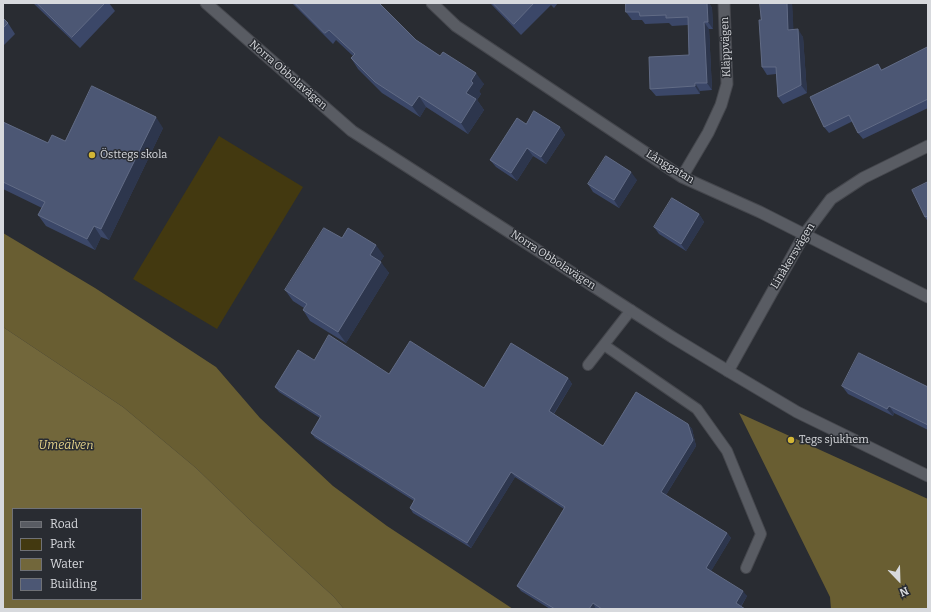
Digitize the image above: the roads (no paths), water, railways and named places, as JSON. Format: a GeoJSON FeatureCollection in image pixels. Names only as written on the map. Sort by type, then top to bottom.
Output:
{"type":"FeatureCollection","features":[{"type":"Feature","properties":{"kind":"street","name":"Norra Obbolavägen"},"geometry":{"type":"LineString","coordinates":[[206,3],[352,131],[728,371],[802,414],[928,476]]}},
{"type":"Feature","properties":{"kind":"street","name":"Långgatan"},"geometry":{"type":"LineString","coordinates":[[432,3],[456,26],[682,177],[760,212],[928,297]]}},
{"type":"Feature","properties":{"kind":"street","name":"Kläppvägen"},"geometry":{"type":"LineString","coordinates":[[682,177],[708,133],[721,105],[727,84],[724,3]]}},
{"type":"Feature","properties":{"kind":"street","name":"Linåkersvägen"},"geometry":{"type":"LineString","coordinates":[[728,371],[804,235],[831,199],[863,178],[928,146]]}},
{"type":"Feature","properties":{"kind":"lane"},"geometry":{"type":"LineString","coordinates":[[588,365],[631,310]]}},
{"type":"Feature","properties":{"kind":"lane"},"geometry":{"type":"LineString","coordinates":[[604,345],[697,409],[727,451],[762,534],[746,568]]}},
{"type":"Feature","properties":{"kind":"water","name":"Umeälven"},"geometry":{"type":"Polygon","coordinates":[[[3,327],[123,407],[196,468],[334,597],[344,609],[3,609],[3,327]]]}},
{"type":"Feature","properties":{"kind":"place","name":"Östtegs skola"},"geometry":{"type":"Point","coordinates":[92,155]}},
{"type":"Feature","properties":{"kind":"place","name":"Tegs sjukhem"},"geometry":{"type":"Point","coordinates":[791,440]}}]}
